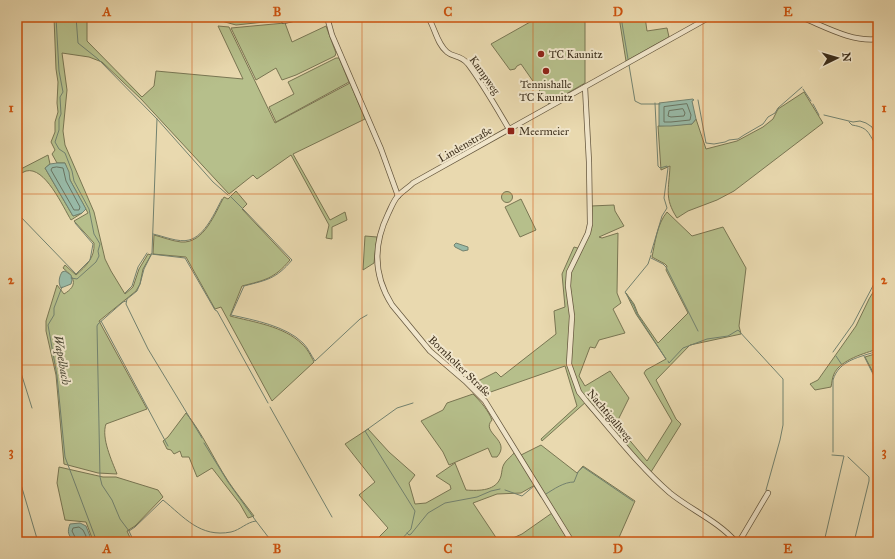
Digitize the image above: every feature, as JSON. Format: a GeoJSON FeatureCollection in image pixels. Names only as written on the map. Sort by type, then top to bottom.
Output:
{"type":"FeatureCollection","features":[{"type":"Feature","properties":{"kind":"street"},"geometry":{"type":"LineString","coordinates":[[284,21],[301,17]]}},
{"type":"Feature","properties":{"kind":"street"},"geometry":{"type":"LineString","coordinates":[[327,17],[332,35],[381,150],[398,196]]}},
{"type":"Feature","properties":{"kind":"street","name":"Kampweg"},"geometry":{"type":"LineString","coordinates":[[428,17],[441,44],[448,53],[461,57],[468,64],[509,129]]}},
{"type":"Feature","properties":{"kind":"street","name":"Lindenstraße"},"geometry":{"type":"LineString","coordinates":[[398,196],[413,184],[710,17]]}},
{"type":"Feature","properties":{"kind":"street"},"geometry":{"type":"LineString","coordinates":[[802,17],[849,37],[868,41],[878,39]]}},
{"type":"Feature","properties":{"kind":"street","name":"Nachtigallweg"},"geometry":{"type":"LineString","coordinates":[[585,87],[590,219],[588,233],[569,272],[568,286],[572,316],[569,364],[579,392],[653,478],[671,494],[738,542],[768,493]]}},
{"type":"Feature","properties":{"kind":"street","name":"Bornholter Straße"},"geometry":{"type":"LineString","coordinates":[[398,196],[384,223],[377,250],[377,264],[386,296],[401,317],[430,351],[465,381],[485,401],[572,542]]}},
{"type":"Feature","properties":{"kind":"green space"},"geometry":{"type":"Polygon","coordinates":[[[54,17],[87,17],[87,41],[142,97],[154,86],[156,71],[243,79],[218,26],[229,27],[275,123],[350,83],[365,119],[293,154],[330,220],[345,212],[347,220],[332,227],[332,239],[326,238],[329,225],[291,155],[257,179],[253,175],[229,194],[141,99],[102,62],[89,57],[62,53],[67,90],[63,131],[65,145],[94,212],[105,259],[125,294],[133,287],[139,269],[148,254],[151,255],[143,269],[140,284],[136,291],[99,321],[147,409],[106,424],[106,443],[117,474],[98,473],[64,464],[56,375],[46,331],[46,321],[57,285],[64,294],[69,291],[73,284],[72,278],[63,268],[65,265],[76,275],[86,265],[91,257],[94,243],[74,221],[88,213],[70,180],[65,163],[57,163],[52,154],[55,150],[51,142],[55,132],[55,122],[58,112],[58,82],[54,17]]]}},
{"type":"Feature","properties":{"kind":"green space"},"geometry":{"type":"Polygon","coordinates":[[[214,17],[295,17],[284,20],[236,25],[214,19],[214,17]]]}},
{"type":"Feature","properties":{"kind":"green space","name":"TC Kaunitz"},"geometry":{"type":"Polygon","coordinates":[[[539,17],[585,17],[585,83],[549,104],[521,64],[515,69],[510,70],[491,44],[539,17]]]}},
{"type":"Feature","properties":{"kind":"green space"},"geometry":{"type":"Polygon","coordinates":[[[619,17],[645,17],[647,31],[667,28],[669,37],[626,61],[619,17]]]}},
{"type":"Feature","properties":{"kind":"green space"},"geometry":{"type":"Polygon","coordinates":[[[285,23],[292,42],[326,26],[336,53],[335,56],[296,75],[282,80],[276,68],[256,80],[231,28],[285,23]]]}},
{"type":"Feature","properties":{"kind":"green space"},"geometry":{"type":"Polygon","coordinates":[[[336,58],[339,58],[349,82],[276,122],[269,107],[294,94],[288,82],[336,58]]]}},
{"type":"Feature","properties":{"kind":"green space"},"geometry":{"type":"Polygon","coordinates":[[[804,92],[823,123],[734,191],[717,200],[688,211],[677,218],[670,205],[668,193],[670,166],[661,170],[658,126],[692,124],[696,119],[706,149],[737,141],[763,127],[773,119],[778,109],[804,92]]]}},
{"type":"Feature","properties":{"kind":"green space"},"geometry":{"type":"Polygon","coordinates":[[[48,155],[50,164],[45,168],[73,216],[82,213],[71,220],[53,189],[40,175],[33,171],[26,171],[17,175],[17,171],[48,155]]]}},
{"type":"Feature","properties":{"kind":"green space"},"geometry":{"type":"Polygon","coordinates":[[[236,191],[247,204],[242,209],[290,260],[269,278],[242,286],[230,316],[268,326],[286,333],[295,338],[304,346],[314,362],[272,401],[221,307],[215,309],[186,257],[153,254],[154,235],[181,242],[196,238],[213,219],[224,197],[228,199],[236,191]]]}},
{"type":"Feature","properties":{"kind":"green space"},"geometry":{"type":"Polygon","coordinates":[[[505,192],[509,192],[511,193],[511,201],[505,202],[502,199],[502,195],[505,192]]]}},
{"type":"Feature","properties":{"kind":"green space"},"geometry":{"type":"Polygon","coordinates":[[[521,199],[536,230],[520,237],[505,207],[521,199]]]}},
{"type":"Feature","properties":{"kind":"green space"},"geometry":{"type":"Polygon","coordinates":[[[614,205],[615,211],[624,226],[599,237],[602,238],[618,233],[617,293],[621,303],[613,309],[625,333],[599,340],[595,348],[590,347],[579,376],[585,386],[610,371],[629,398],[616,424],[647,461],[672,421],[644,373],[646,370],[666,359],[636,314],[626,293],[634,304],[638,314],[658,343],[688,313],[666,270],[667,266],[652,257],[661,222],[667,212],[692,236],[723,227],[746,268],[739,326],[741,334],[690,345],[656,380],[676,419],[681,424],[651,472],[647,474],[586,405],[589,404],[587,401],[542,441],[541,439],[577,406],[565,366],[482,395],[472,384],[496,372],[501,377],[556,334],[554,311],[565,307],[562,274],[574,247],[581,249],[589,233],[591,206],[614,205]]]}},
{"type":"Feature","properties":{"kind":"green space"},"geometry":{"type":"Polygon","coordinates":[[[365,236],[377,237],[374,263],[363,270],[365,236]]]}},
{"type":"Feature","properties":{"kind":"green space"},"geometry":{"type":"Polygon","coordinates":[[[878,284],[878,349],[847,361],[837,369],[832,379],[831,387],[815,390],[810,384],[818,380],[856,326],[878,284]]]}},
{"type":"Feature","properties":{"kind":"green space"},"geometry":{"type":"Polygon","coordinates":[[[878,353],[878,382],[865,357],[878,353]]]}},
{"type":"Feature","properties":{"kind":"green space"},"geometry":{"type":"Polygon","coordinates":[[[473,394],[484,406],[492,420],[489,425],[490,429],[499,441],[501,451],[497,457],[492,457],[488,448],[449,465],[443,452],[421,421],[443,410],[447,403],[473,394]]]}},
{"type":"Feature","properties":{"kind":"green space"},"geometry":{"type":"Polygon","coordinates":[[[186,413],[198,429],[228,481],[254,516],[248,518],[240,504],[212,468],[197,477],[189,457],[182,457],[180,451],[174,454],[171,450],[167,449],[163,441],[168,437],[186,413]]]}},
{"type":"Feature","properties":{"kind":"green space"},"geometry":{"type":"Polygon","coordinates":[[[368,429],[389,452],[415,475],[409,483],[415,504],[426,503],[451,489],[450,485],[436,476],[455,463],[466,490],[482,490],[496,485],[501,476],[505,462],[515,452],[535,485],[521,493],[497,494],[473,503],[499,542],[374,542],[388,528],[359,495],[375,482],[345,444],[368,429]]]}},
{"type":"Feature","properties":{"kind":"green space"},"geometry":{"type":"Polygon","coordinates":[[[541,445],[577,473],[583,466],[635,501],[617,542],[574,542],[521,455],[541,445]]]}},
{"type":"Feature","properties":{"kind":"green space"},"geometry":{"type":"Polygon","coordinates":[[[59,467],[103,477],[116,477],[158,490],[163,497],[135,526],[127,531],[132,542],[90,542],[92,538],[86,522],[65,520],[57,483],[59,467]]]}},
{"type":"Feature","properties":{"kind":"green space"},"geometry":{"type":"Polygon","coordinates":[[[552,513],[569,542],[504,542],[522,534],[552,513]]]}},
{"type":"Feature","properties":{"kind":"water"},"geometry":{"type":"Polygon","coordinates":[[[694,100],[692,101],[696,119],[692,124],[659,126],[659,103],[694,100]]]}},
{"type":"Feature","properties":{"kind":"water"},"geometry":{"type":"Polygon","coordinates":[[[65,163],[69,172],[70,180],[86,209],[82,213],[73,216],[45,168],[50,164],[65,163]]]}},
{"type":"Feature","properties":{"kind":"water"},"geometry":{"type":"Polygon","coordinates":[[[456,243],[468,247],[468,250],[463,251],[455,247],[454,245],[456,243]]]}},
{"type":"Feature","properties":{"kind":"water"},"geometry":{"type":"Polygon","coordinates":[[[65,271],[71,275],[72,280],[71,284],[61,288],[59,284],[60,278],[62,272],[65,271]]]}},
{"type":"Feature","properties":{"kind":"water"},"geometry":{"type":"Polygon","coordinates":[[[80,523],[86,526],[90,536],[88,542],[74,541],[69,535],[68,531],[70,524],[80,523]]]}},
{"type":"Feature","properties":{"kind":"waterway","name":"Wapelbach"},"geometry":{"type":"LineString","coordinates":[[56,17],[59,71],[63,92],[60,97],[61,114],[59,119],[59,130],[55,142],[59,149],[65,153],[74,181],[89,209],[94,234],[100,244],[98,251],[99,256],[96,262],[77,279],[71,278]]}},
{"type":"Feature","properties":{"kind":"waterway"},"geometry":{"type":"LineString","coordinates":[[76,17],[78,43],[98,59],[157,119],[213,182],[228,195]]}},
{"type":"Feature","properties":{"kind":"waterway"},"geometry":{"type":"LineString","coordinates":[[621,17],[628,59]]}},
{"type":"Feature","properties":{"kind":"waterway"},"geometry":{"type":"LineString","coordinates":[[629,65],[635,101],[641,104],[660,104]]}},
{"type":"Feature","properties":{"kind":"waterway"},"geometry":{"type":"LineString","coordinates":[[698,100],[706,143],[714,144],[738,139],[763,124],[768,117],[775,113],[778,108],[802,87]]}},
{"type":"Feature","properties":{"kind":"waterway"},"geometry":{"type":"LineString","coordinates":[[803,89],[811,101]]}},
{"type":"Feature","properties":{"kind":"waterway"},"geometry":{"type":"LineString","coordinates":[[651,253],[662,216],[667,208],[664,198],[668,168],[667,166],[660,168],[658,166],[655,103]]}},
{"type":"Feature","properties":{"kind":"waterway"},"geometry":{"type":"LineString","coordinates":[[813,104],[819,115]]}},
{"type":"Feature","properties":{"kind":"waterway"},"geometry":{"type":"LineString","coordinates":[[824,115],[853,122],[860,121],[866,123],[872,127],[878,143]]}},
{"type":"Feature","properties":{"kind":"waterway"},"geometry":{"type":"LineString","coordinates":[[157,119],[152,253],[144,269],[137,291],[127,299],[126,304],[148,349],[202,438]]}},
{"type":"Feature","properties":{"kind":"waterway"},"geometry":{"type":"LineString","coordinates":[[849,122],[852,125],[866,130],[878,147]]}},
{"type":"Feature","properties":{"kind":"waterway"},"geometry":{"type":"LineString","coordinates":[[230,196],[292,260],[271,278],[244,286],[231,315],[269,324],[288,332],[303,343],[315,361],[360,319],[367,315]]}},
{"type":"Feature","properties":{"kind":"waterway"},"geometry":{"type":"LineString","coordinates":[[153,234],[181,241],[195,238],[205,229],[222,199]]}},
{"type":"Feature","properties":{"kind":"waterway"},"geometry":{"type":"LineString","coordinates":[[17,213],[76,274],[90,260],[93,244],[75,223]]}},
{"type":"Feature","properties":{"kind":"waterway"},"geometry":{"type":"LineString","coordinates":[[125,293],[132,286],[138,267],[147,253]]}},
{"type":"Feature","properties":{"kind":"waterway"},"geometry":{"type":"LineString","coordinates":[[151,254],[185,258],[217,311],[268,403]]}},
{"type":"Feature","properties":{"kind":"waterway"},"geometry":{"type":"LineString","coordinates":[[651,255],[648,264],[625,292],[637,314],[666,359]]}},
{"type":"Feature","properties":{"kind":"waterway"},"geometry":{"type":"LineString","coordinates":[[651,258],[666,267],[698,331]]}},
{"type":"Feature","properties":{"kind":"waterway"},"geometry":{"type":"LineString","coordinates":[[833,352],[853,324],[876,280],[878,280]]}},
{"type":"Feature","properties":{"kind":"waterway","name":"Wapelbach"},"geometry":{"type":"LineString","coordinates":[[62,287],[54,308],[54,315],[48,325],[57,376],[65,457],[97,542]]}},
{"type":"Feature","properties":{"kind":"waterway"},"geometry":{"type":"LineString","coordinates":[[126,301],[123,302],[97,326],[100,477],[102,485],[112,500],[120,519],[129,531],[134,542]]}},
{"type":"Feature","properties":{"kind":"waterway"},"geometry":{"type":"LineString","coordinates":[[101,321],[168,446]]}},
{"type":"Feature","properties":{"kind":"waterway"},"geometry":{"type":"LineString","coordinates":[[668,361],[669,363],[683,348],[707,339],[728,336],[738,330],[783,379],[783,425],[766,490]]}},
{"type":"Feature","properties":{"kind":"waterway"},"geometry":{"type":"LineString","coordinates":[[833,452],[833,380],[836,373],[851,360],[878,351]]}},
{"type":"Feature","properties":{"kind":"waterway"},"geometry":{"type":"LineString","coordinates":[[836,356],[842,365]]}},
{"type":"Feature","properties":{"kind":"waterway"},"geometry":{"type":"LineString","coordinates":[[864,356],[878,384]]}},
{"type":"Feature","properties":{"kind":"waterway"},"geometry":{"type":"LineString","coordinates":[[17,360],[32,408]]}},
{"type":"Feature","properties":{"kind":"waterway"},"geometry":{"type":"LineString","coordinates":[[399,542],[411,529],[415,511],[365,431],[397,408],[413,403]]}},
{"type":"Feature","properties":{"kind":"waterway"},"geometry":{"type":"LineString","coordinates":[[270,407],[332,517]]}},
{"type":"Feature","properties":{"kind":"waterway"},"geometry":{"type":"LineString","coordinates":[[204,443],[228,482],[256,521]]}},
{"type":"Feature","properties":{"kind":"waterway"},"geometry":{"type":"LineString","coordinates":[[824,542],[844,456],[832,455]]}},
{"type":"Feature","properties":{"kind":"waterway"},"geometry":{"type":"LineString","coordinates":[[848,457],[869,477],[854,542]]}},
{"type":"Feature","properties":{"kind":"waterway"},"geometry":{"type":"LineString","coordinates":[[546,494],[563,484],[574,482],[578,472],[583,467],[633,501]]}},
{"type":"Feature","properties":{"kind":"waterway"},"geometry":{"type":"LineString","coordinates":[[17,471],[38,542]]}},
{"type":"Feature","properties":{"kind":"waterway"},"geometry":{"type":"LineString","coordinates":[[505,490],[522,496],[534,486],[541,497]]}},
{"type":"Feature","properties":{"kind":"waterway"},"geometry":{"type":"LineString","coordinates":[[407,533],[409,535],[411,534],[428,513],[445,503],[477,497],[500,489]]}},
{"type":"Feature","properties":{"kind":"waterway"},"geometry":{"type":"LineString","coordinates":[[129,531],[163,500],[193,525],[210,532],[231,532],[256,521],[272,542]]}},
{"type":"Feature","properties":{"kind":"place","name":"TC Kaunitz"},"geometry":{"type":"Point","coordinates":[541,54]}},
{"type":"Feature","properties":{"kind":"place","name":"Tennishalle TC Kaunitz"},"geometry":{"type":"Point","coordinates":[546,71]}},
{"type":"Feature","properties":{"kind":"place","name":"Meermeier"},"geometry":{"type":"Point","coordinates":[511,131]}}]}
